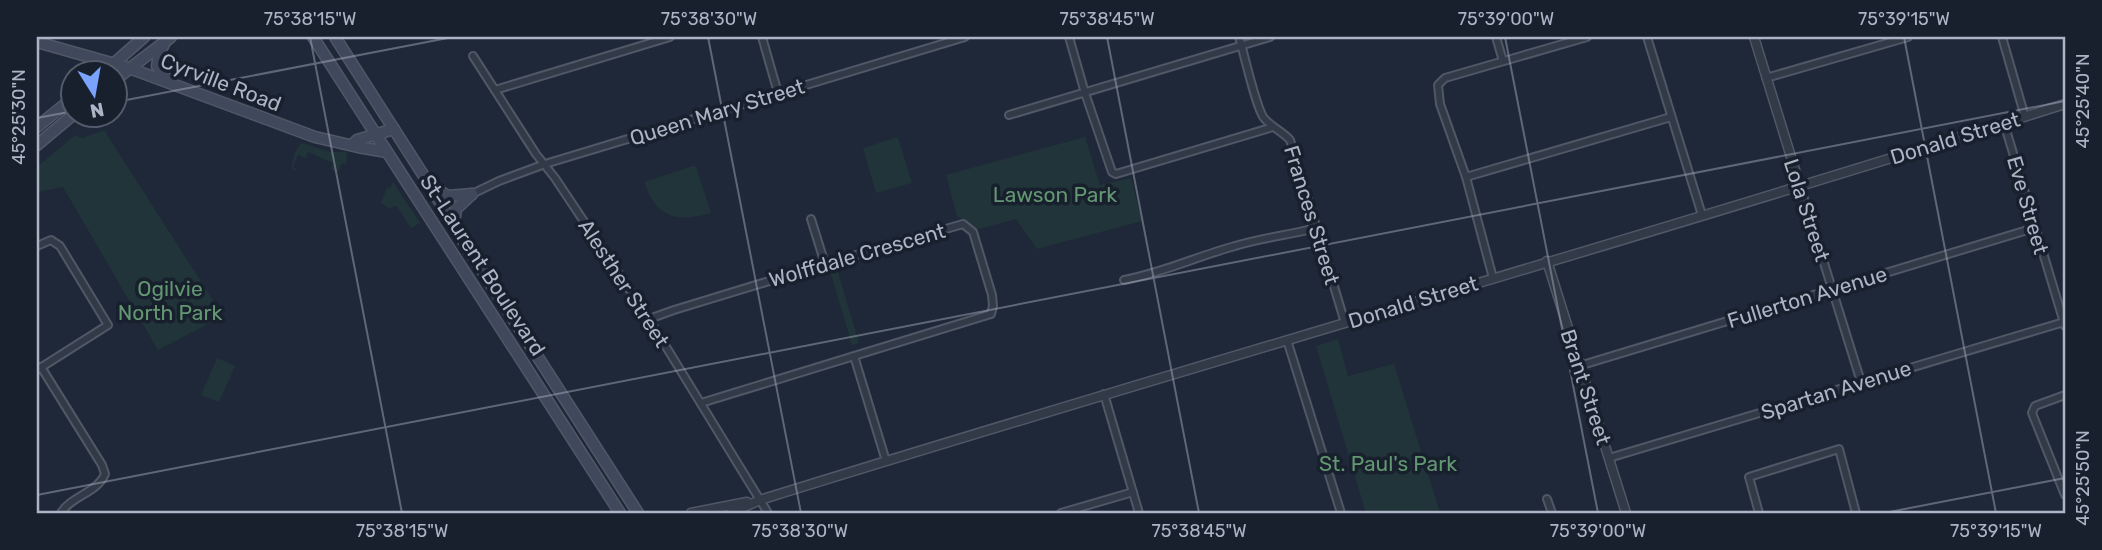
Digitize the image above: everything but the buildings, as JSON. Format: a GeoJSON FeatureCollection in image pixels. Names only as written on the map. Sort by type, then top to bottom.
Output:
{"type":"FeatureCollection","features":[{"type":"Feature","properties":{"kind":"main road"},"geometry":{"type":"LineString","coordinates":[[117,60],[144,37]]}},
{"type":"Feature","properties":{"kind":"main road","name":"St-Laurent Boulevard"},"geometry":{"type":"LineString","coordinates":[[313,37],[620,513]]}},
{"type":"Feature","properties":{"kind":"main road","name":"St-Laurent Boulevard"},"geometry":{"type":"LineString","coordinates":[[335,37],[638,513]]}},
{"type":"Feature","properties":{"kind":"main road"},"geometry":{"type":"LineString","coordinates":[[130,67],[168,38]]}},
{"type":"Feature","properties":{"kind":"main road"},"geometry":{"type":"LineString","coordinates":[[168,38],[156,66],[171,83]]}},
{"type":"Feature","properties":{"kind":"main road","name":"Cyrville Road"},"geometry":{"type":"LineString","coordinates":[[42,41],[104,60]]}},
{"type":"Feature","properties":{"kind":"main road","name":"Cyrville Road"},"geometry":{"type":"LineString","coordinates":[[130,68],[296,131],[387,152]]}},
{"type":"Feature","properties":{"kind":"main road"},"geometry":{"type":"LineString","coordinates":[[37,127],[60,108]]}},
{"type":"Feature","properties":{"kind":"main road"},"geometry":{"type":"LineString","coordinates":[[37,145],[60,126]]}},
{"type":"Feature","properties":{"kind":"main road"},"geometry":{"type":"LineString","coordinates":[[352,145],[357,140],[394,129]]}},
{"type":"Feature","properties":{"kind":"main road"},"geometry":{"type":"LineString","coordinates":[[429,184],[444,195],[472,194]]}},
{"type":"Feature","properties":{"kind":"main road"},"geometry":{"type":"LineString","coordinates":[[455,228],[456,209],[472,194]]}},
{"type":"Feature","properties":{"kind":"street"},"geometry":{"type":"LineString","coordinates":[[495,90],[670,37]]}},
{"type":"Feature","properties":{"kind":"street"},"geometry":{"type":"LineString","coordinates":[[762,37],[778,93]]}},
{"type":"Feature","properties":{"kind":"street","name":"Queen Mary Street"},"geometry":{"type":"LineString","coordinates":[[472,194],[545,164],[965,37]]}},
{"type":"Feature","properties":{"kind":"street"},"geometry":{"type":"LineString","coordinates":[[1069,37],[1112,172],[1116,174],[1273,127]]}},
{"type":"Feature","properties":{"kind":"street","name":"Frances Street"},"geometry":{"type":"LineString","coordinates":[[1239,37],[1262,116],[1290,139],[1345,323]]}},
{"type":"Feature","properties":{"kind":"street"},"geometry":{"type":"LineString","coordinates":[[1009,115],[1270,37]]}},
{"type":"Feature","properties":{"kind":"street"},"geometry":{"type":"LineString","coordinates":[[1496,37],[1503,61]]}},
{"type":"Feature","properties":{"kind":"street"},"geometry":{"type":"LineString","coordinates":[[1493,278],[1465,177],[1440,104],[1438,85],[1445,78],[1587,37]]}},
{"type":"Feature","properties":{"kind":"street"},"geometry":{"type":"LineString","coordinates":[[1647,37],[1702,215]]}},
{"type":"Feature","properties":{"kind":"street","name":"Lola Street"},"geometry":{"type":"LineString","coordinates":[[1754,37],[1861,383]]}},
{"type":"Feature","properties":{"kind":"street"},"geometry":{"type":"LineString","coordinates":[[1766,78],[1908,37]]}},
{"type":"Feature","properties":{"kind":"street"},"geometry":{"type":"LineString","coordinates":[[2002,37],[2025,117]]}},
{"type":"Feature","properties":{"kind":"street","name":"Alesther Street"},"geometry":{"type":"LineString","coordinates":[[473,56],[536,154],[649,319],[768,513]]}},
{"type":"Feature","properties":{"kind":"street","name":"Donald Street"},"geometry":{"type":"LineString","coordinates":[[691,513],[760,500],[2065,104]]}},
{"type":"Feature","properties":{"kind":"street"},"geometry":{"type":"LineString","coordinates":[[1465,177],[1671,117]]}},
{"type":"Feature","properties":{"kind":"street","name":"Eve Street"},"geometry":{"type":"LineString","coordinates":[[2004,123],[2065,324]]}},
{"type":"Feature","properties":{"kind":"street"},"geometry":{"type":"LineString","coordinates":[[811,219],[825,264]]}},
{"type":"Feature","properties":{"kind":"street","name":"Wolffdale Crescent"},"geometry":{"type":"LineString","coordinates":[[649,319],[963,224],[973,232],[992,295],[993,306],[990,314],[701,403]]}},
{"type":"Feature","properties":{"kind":"street"},"geometry":{"type":"LineString","coordinates":[[1124,280],[1147,276],[1237,245],[1316,228]]}},
{"type":"Feature","properties":{"kind":"street","name":"Fullerton Avenue"},"geometry":{"type":"LineString","coordinates":[[1579,366],[2034,228]]}},
{"type":"Feature","properties":{"kind":"street"},"geometry":{"type":"LineString","coordinates":[[37,246],[51,240],[60,246],[108,325],[39,368],[102,465],[105,474],[102,482],[65,506],[61,513]]}},
{"type":"Feature","properties":{"kind":"street","name":"Brant Street"},"geometry":{"type":"LineString","coordinates":[[1547,261],[1626,513]]}},
{"type":"Feature","properties":{"kind":"street","name":"Spartan Avenue"},"geometry":{"type":"LineString","coordinates":[[1609,458],[2065,324]]}},
{"type":"Feature","properties":{"kind":"street"},"geometry":{"type":"LineString","coordinates":[[1287,340],[1341,513]]}},
{"type":"Feature","properties":{"kind":"street"},"geometry":{"type":"LineString","coordinates":[[854,356],[886,461]]}},
{"type":"Feature","properties":{"kind":"street"},"geometry":{"type":"LineString","coordinates":[[1104,394],[1139,513]]}},
{"type":"Feature","properties":{"kind":"street"},"geometry":{"type":"LineString","coordinates":[[2065,395],[2035,406],[2032,413],[2065,495]]}},
{"type":"Feature","properties":{"kind":"street"},"geometry":{"type":"LineString","coordinates":[[1759,513],[1749,477],[1839,449],[1856,513]]}},
{"type":"Feature","properties":{"kind":"street"},"geometry":{"type":"LineString","coordinates":[[1061,513],[1133,492]]}},
{"type":"Feature","properties":{"kind":"street"},"geometry":{"type":"LineString","coordinates":[[1547,499],[1552,513]]}},
{"type":"Feature","properties":{"kind":"street","name":"Donald Street"},"geometry":{"type":"LineString","coordinates":[[731,513],[760,500]]}},
{"type":"Feature","properties":{"kind":"green space","name":"Ogilvie North Park"},"geometry":{"type":"Polygon","coordinates":[[[104,130],[223,316],[158,350],[63,187],[37,192],[37,167],[75,135],[83,138],[104,130]]]}},
{"type":"Feature","properties":{"kind":"green space"},"geometry":{"type":"Polygon","coordinates":[[[898,137],[912,183],[876,193],[863,148],[898,137]]]}},
{"type":"Feature","properties":{"kind":"green space","name":"Lawson Park"},"geometry":{"type":"Polygon","coordinates":[[[1085,137],[1100,185],[1131,178],[1142,221],[1037,249],[1016,219],[979,229],[957,216],[946,175],[1085,137]]]}},
{"type":"Feature","properties":{"kind":"green space"},"geometry":{"type":"Polygon","coordinates":[[[302,143],[330,152],[347,152],[346,164],[342,163],[338,172],[331,170],[333,163],[308,152],[305,158],[298,155],[293,167],[298,170],[293,170],[292,163],[294,155],[302,143]]]}},
{"type":"Feature","properties":{"kind":"green space"},"geometry":{"type":"Polygon","coordinates":[[[696,167],[711,213],[687,217],[669,215],[655,203],[644,182],[696,167]]]}},
{"type":"Feature","properties":{"kind":"green space"},"geometry":{"type":"Polygon","coordinates":[[[393,182],[420,223],[411,228],[397,206],[389,208],[381,203],[387,187],[390,188],[393,182]]]}},
{"type":"Feature","properties":{"kind":"green space"},"geometry":{"type":"Polygon","coordinates":[[[838,272],[859,343],[852,345],[831,274],[838,272]]]}},
{"type":"Feature","properties":{"kind":"green space","name":"St. Paul's Park"},"geometry":{"type":"Polygon","coordinates":[[[1338,339],[1348,376],[1394,364],[1440,513],[1366,513],[1316,346],[1338,339]]]}},
{"type":"Feature","properties":{"kind":"green space"},"geometry":{"type":"Polygon","coordinates":[[[217,358],[235,366],[219,402],[201,395],[217,358]]]}}]}
